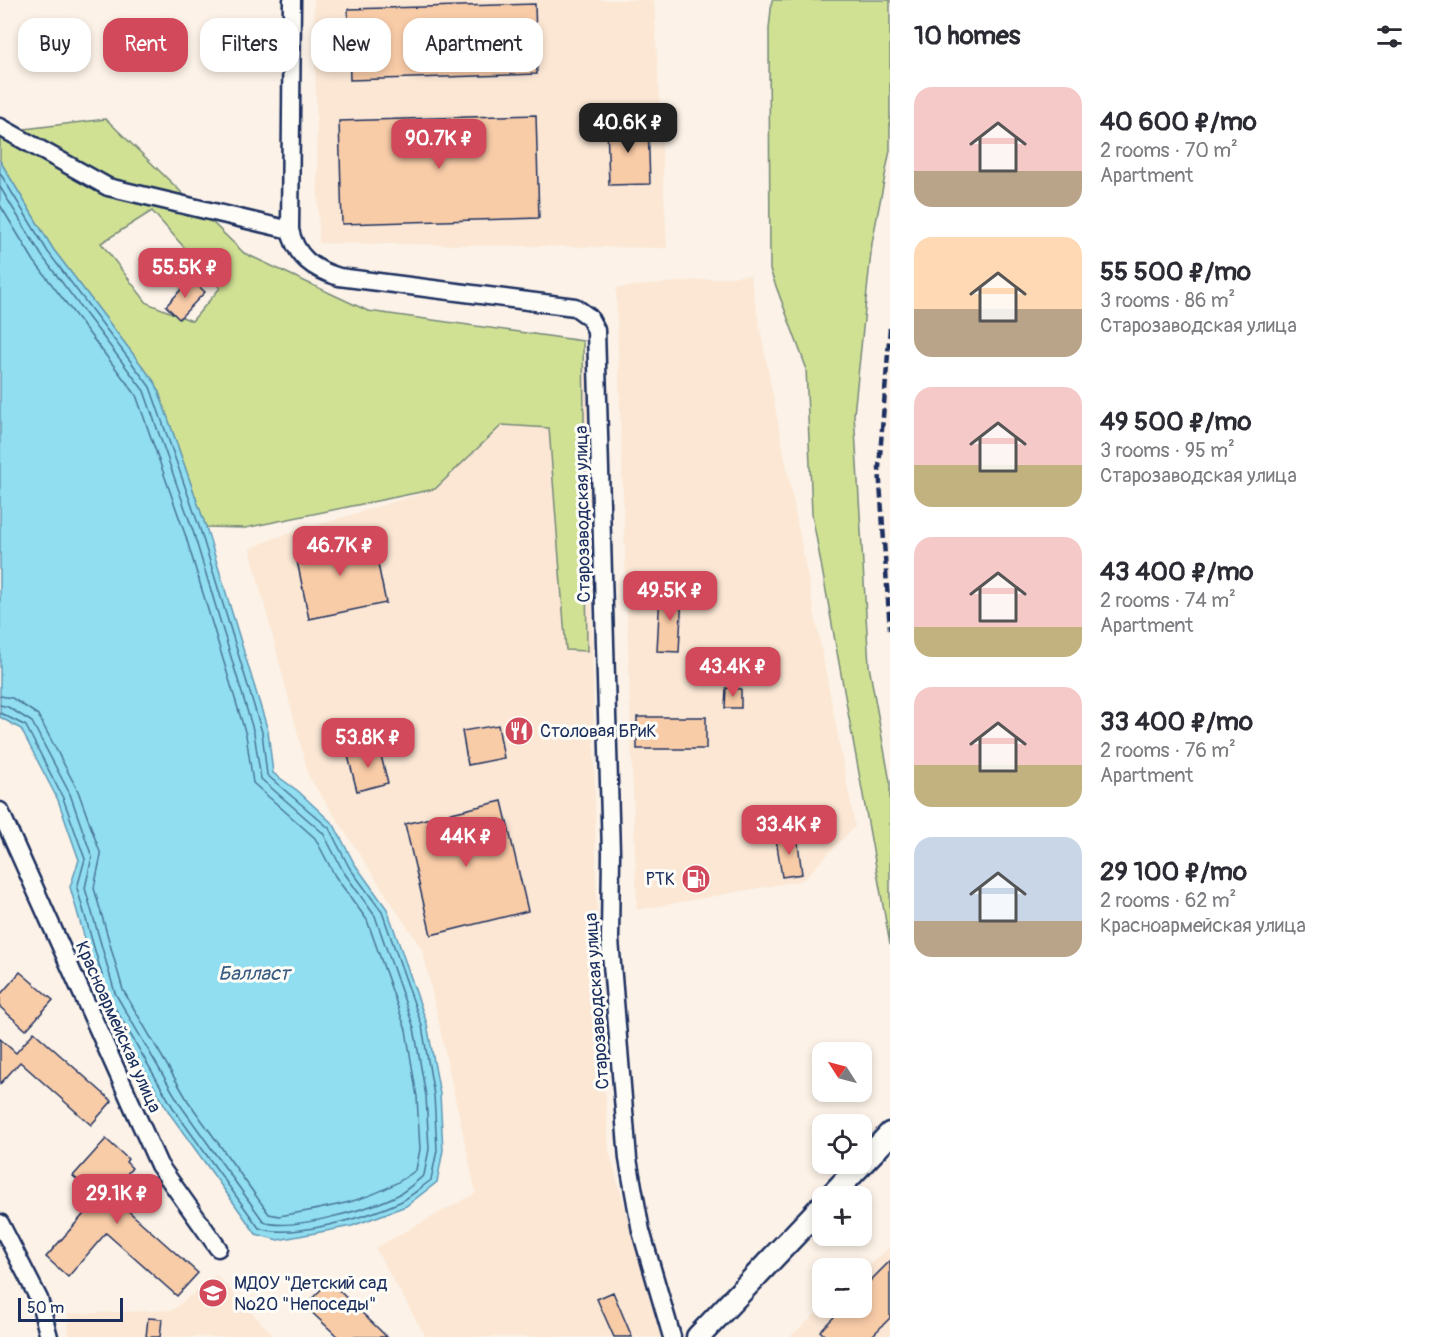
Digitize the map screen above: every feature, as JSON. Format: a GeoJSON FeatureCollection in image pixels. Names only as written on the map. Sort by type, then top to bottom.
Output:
{"type":"FeatureCollection","features":[{"type":"Feature","properties":{"kind":"main road"},"geometry":{"type":"LineString","coordinates":[[841,1186],[890,1134]]}},
{"type":"Feature","properties":{"kind":"main road"},"geometry":{"type":"LineString","coordinates":[[698,1337],[812,1217]]}},
{"type":"Feature","properties":{"kind":"street","name":"Старозаводская улица"},"geometry":{"type":"LineString","coordinates":[[292,0],[290,230],[299,254],[316,268],[333,275],[575,307],[586,313],[595,326],[598,342],[611,841],[610,940],[628,1159],[641,1231],[672,1337]]}},
{"type":"Feature","properties":{"kind":"street"},"geometry":{"type":"LineString","coordinates":[[0,127],[108,188],[290,230]]}},
{"type":"Feature","properties":{"kind":"street","name":"Красноармейская улица"},"geometry":{"type":"LineString","coordinates":[[0,811],[159,1165],[218,1248]]}},
{"type":"Feature","properties":{"kind":"street"},"geometry":{"type":"LineString","coordinates":[[0,1223],[39,1299],[49,1337]]}},
{"type":"Feature","properties":{"kind":"shaded area"},"geometry":{"type":"Polygon","coordinates":[[[314,0],[654,0],[667,248],[319,243],[315,72],[391,72],[391,18],[314,18],[314,0]]]}},
{"type":"Feature","properties":{"kind":"shaded area"},"geometry":{"type":"Polygon","coordinates":[[[750,275],[855,826],[803,880],[637,910],[616,288],[750,275]]]}},
{"type":"Feature","properties":{"kind":"shaded area"},"geometry":{"type":"Polygon","coordinates":[[[587,328],[598,981],[609,1151],[661,1337],[426,1337],[375,1248],[476,1193],[423,951],[309,777],[250,549],[272,539],[435,489],[502,425],[550,428],[566,650],[586,651],[583,414],[587,328]]]}},
{"type":"Feature","properties":{"kind":"shaded area"},"geometry":{"type":"Polygon","coordinates":[[[890,1247],[890,1337],[790,1337],[812,1317],[872,1318],[872,1263],[890,1247]]]}},
{"type":"Feature","properties":{"kind":"shaded area","name":"МДОУ \"Детский сад №20 \"Непоседы\""},"geometry":{"type":"Polygon","coordinates":[[[216,1275],[275,1337],[69,1337],[68,1314],[173,1310],[216,1275]]]}},
{"type":"Feature","properties":{"kind":"green space"},"geometry":{"type":"Polygon","coordinates":[[[772,0],[890,0],[890,150],[872,243],[854,414],[869,666],[890,782],[890,944],[812,514],[806,367],[770,270],[769,29],[772,0]]]}},
{"type":"Feature","properties":{"kind":"green space"},"geometry":{"type":"Polygon","coordinates":[[[106,119],[244,253],[368,311],[583,341],[587,651],[566,650],[549,428],[502,425],[435,489],[245,528],[206,527],[156,384],[53,249],[0,161],[0,132],[106,119]],[[152,211],[101,243],[147,303],[192,321],[220,288],[152,211]]]}},
{"type":"Feature","properties":{"kind":"water","name":"Балласт"},"geometry":{"type":"Polygon","coordinates":[[[0,161],[53,249],[156,384],[206,527],[268,731],[273,773],[298,791],[334,825],[354,863],[387,909],[427,1024],[440,1094],[443,1150],[437,1182],[406,1206],[352,1226],[278,1240],[256,1234],[170,1114],[102,998],[70,887],[79,860],[58,800],[21,729],[0,717],[0,161]]]}},
{"type":"Feature","properties":{"kind":"building"},"geometry":{"type":"Polygon","coordinates":[[[535,4],[535,18],[403,18],[403,72],[537,72],[537,74],[350,80],[350,72],[391,72],[391,18],[348,18],[348,9],[535,4]]]}},
{"type":"Feature","properties":{"kind":"building"},"geometry":{"type":"Polygon","coordinates":[[[536,115],[539,218],[342,224],[339,121],[536,115]]]}},
{"type":"Feature","properties":{"kind":"building"},"geometry":{"type":"Polygon","coordinates":[[[648,124],[650,184],[609,185],[607,125],[648,124]]]}},
{"type":"Feature","properties":{"kind":"building"},"geometry":{"type":"Polygon","coordinates":[[[191,279],[205,292],[179,319],[166,306],[191,279]]]}},
{"type":"Feature","properties":{"kind":"building"},"geometry":{"type":"Polygon","coordinates":[[[372,535],[386,603],[309,619],[295,551],[372,535]]]}},
{"type":"Feature","properties":{"kind":"building"},"geometry":{"type":"Polygon","coordinates":[[[660,593],[682,594],[679,652],[657,651],[660,593]]]}},
{"type":"Feature","properties":{"kind":"building"},"geometry":{"type":"Polygon","coordinates":[[[726,688],[741,689],[741,708],[725,708],[726,688]]]}},
{"type":"Feature","properties":{"kind":"building"},"geometry":{"type":"Polygon","coordinates":[[[637,717],[706,717],[706,749],[637,749],[637,717]]]}},
{"type":"Feature","properties":{"kind":"building"},"geometry":{"type":"Polygon","coordinates":[[[498,725],[504,758],[468,765],[462,731],[498,725]]]}},
{"type":"Feature","properties":{"kind":"building"},"geometry":{"type":"Polygon","coordinates":[[[379,748],[388,783],[357,791],[348,756],[379,748]]]}},
{"type":"Feature","properties":{"kind":"building"},"geometry":{"type":"Polygon","coordinates":[[[502,801],[528,911],[431,935],[405,824],[502,801]]]}},
{"type":"Feature","properties":{"kind":"building"},"geometry":{"type":"Polygon","coordinates":[[[797,836],[802,874],[782,877],[776,839],[797,836]]]}},
{"type":"Feature","properties":{"kind":"building"},"geometry":{"type":"Polygon","coordinates":[[[20,972],[53,1000],[26,1030],[0,1007],[0,995],[20,972]]]}},
{"type":"Feature","properties":{"kind":"building"},"geometry":{"type":"Polygon","coordinates":[[[34,1032],[112,1101],[91,1125],[20,1062],[0,1084],[0,1039],[16,1053],[34,1032]]]}},
{"type":"Feature","properties":{"kind":"building"},"geometry":{"type":"Polygon","coordinates":[[[106,1139],[128,1159],[126,1162],[132,1168],[122,1180],[129,1187],[117,1201],[198,1273],[177,1296],[106,1233],[68,1277],[46,1257],[98,1198],[73,1176],[106,1139]]]}},
{"type":"Feature","properties":{"kind":"building"},"geometry":{"type":"Polygon","coordinates":[[[890,1261],[890,1318],[871,1337],[826,1337],[820,1331],[833,1318],[872,1318],[872,1279],[890,1261]]]}},
{"type":"Feature","properties":{"kind":"building"},"geometry":{"type":"Polygon","coordinates":[[[329,1281],[387,1337],[338,1337],[305,1306],[329,1281]]]}},
{"type":"Feature","properties":{"kind":"building"},"geometry":{"type":"Polygon","coordinates":[[[613,1292],[632,1337],[614,1337],[597,1299],[613,1292]]]}},
{"type":"Feature","properties":{"kind":"building"},"geometry":{"type":"Polygon","coordinates":[[[148,1318],[162,1319],[160,1337],[146,1337],[148,1318]]]}},
{"type":"Feature","properties":{"kind":"railway"},"geometry":{"type":"LineString","coordinates":[[890,328],[879,468],[890,630]]}},
{"type":"Feature","properties":{"kind":"place","name":"Столовая БРиК"},"geometry":{"type":"Point","coordinates":[519,731]}},
{"type":"Feature","properties":{"kind":"place","name":"РТК"},"geometry":{"type":"Point","coordinates":[696,879]}},
{"type":"Feature","properties":{"kind":"place","name":"МДОУ \"Детский сад №20 \"Непоседы\""},"geometry":{"type":"Point","coordinates":[213,1293]}}]}
